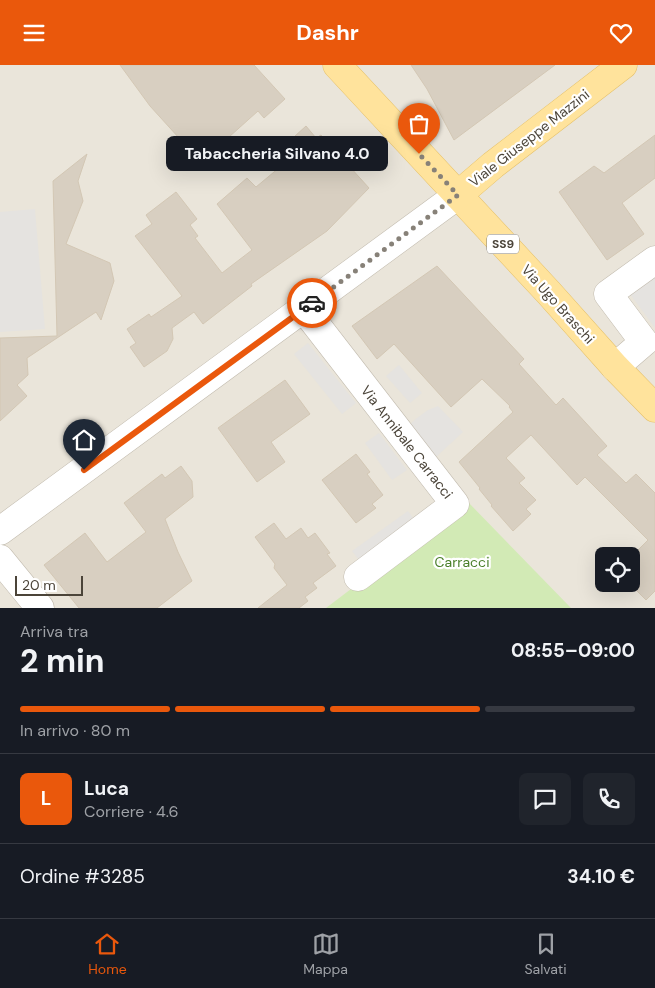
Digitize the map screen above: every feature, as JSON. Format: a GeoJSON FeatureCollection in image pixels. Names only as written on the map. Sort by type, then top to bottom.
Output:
{"type":"FeatureCollection","features":[{"type":"Feature","properties":{"kind":"main road","name":"Via Ugo Braschi"},"geometry":{"type":"LineString","coordinates":[[337,65],[615,367],[655,407]]}},
{"type":"Feature","properties":{"kind":"main road","name":"Viale Giuseppe Mazzini"},"geometry":{"type":"LineString","coordinates":[[458,195],[623,65]]}},
{"type":"Feature","properties":{"kind":"street","name":"Viale Giuseppe Mazzini"},"geometry":{"type":"LineString","coordinates":[[0,531],[458,195]]}},
{"type":"Feature","properties":{"kind":"street"},"geometry":{"type":"LineString","coordinates":[[615,367],[644,342],[608,294],[655,261]]}},
{"type":"Feature","properties":{"kind":"street","name":"Via Annibale Carracci"},"geometry":{"type":"LineString","coordinates":[[304,309],[454,504],[358,577]]}},
{"type":"Feature","properties":{"kind":"street"},"geometry":{"type":"LineString","coordinates":[[0,559],[40,608]]}},
{"type":"Feature","properties":{"kind":"shaded area"},"geometry":{"type":"Polygon","coordinates":[[[0,65],[655,65],[655,608],[0,608],[0,65]]]}},
{"type":"Feature","properties":{"kind":"shaded area"},"geometry":{"type":"Polygon","coordinates":[[[35,209],[45,329],[0,332],[0,212],[35,209]]]}},
{"type":"Feature","properties":{"kind":"shaded area"},"geometry":{"type":"Polygon","coordinates":[[[655,275],[655,328],[630,294],[655,275]]]}},
{"type":"Feature","properties":{"kind":"shaded area"},"geometry":{"type":"Polygon","coordinates":[[[308,343],[356,403],[342,414],[294,354],[308,343]]]}},
{"type":"Feature","properties":{"kind":"shaded area"},"geometry":{"type":"Polygon","coordinates":[[[399,365],[422,393],[410,403],[386,376],[399,365]]]}},
{"type":"Feature","properties":{"kind":"shaded area"},"geometry":{"type":"Polygon","coordinates":[[[438,406],[463,432],[436,457],[407,427],[428,410],[438,406]]]}},
{"type":"Feature","properties":{"kind":"shaded area"},"geometry":{"type":"Polygon","coordinates":[[[379,433],[407,470],[392,480],[365,443],[379,433]]]}},
{"type":"Feature","properties":{"kind":"shaded area"},"geometry":{"type":"Polygon","coordinates":[[[408,511],[417,523],[362,564],[352,551],[408,511]]]}},
{"type":"Feature","properties":{"kind":"green space","name":"Carracci"},"geometry":{"type":"Polygon","coordinates":[[[467,501],[571,608],[326,608],[467,501]]]}},
{"type":"Feature","properties":{"kind":"building"},"geometry":{"type":"Polygon","coordinates":[[[120,65],[254,65],[285,99],[264,118],[258,111],[219,146],[226,154],[208,170],[150,106],[120,65]]]}},
{"type":"Feature","properties":{"kind":"building"},"geometry":{"type":"Polygon","coordinates":[[[411,65],[555,65],[454,140],[427,89],[411,65]]]}},
{"type":"Feature","properties":{"kind":"building"},"geometry":{"type":"Polygon","coordinates":[[[306,126],[316,138],[321,135],[369,188],[327,231],[251,284],[252,286],[203,324],[194,312],[172,328],[173,339],[167,351],[144,367],[130,347],[136,343],[127,329],[149,314],[151,317],[182,296],[135,236],[152,224],[146,215],[176,192],[197,219],[190,225],[198,236],[195,238],[222,273],[252,250],[217,204],[247,178],[256,187],[292,157],[283,147],[306,126]]]}},
{"type":"Feature","properties":{"kind":"building"},"geometry":{"type":"Polygon","coordinates":[[[655,135],[655,178],[622,203],[644,234],[607,260],[559,192],[594,166],[604,173],[655,135]]]}},
{"type":"Feature","properties":{"kind":"building"},"geometry":{"type":"Polygon","coordinates":[[[87,154],[78,181],[83,201],[66,244],[110,263],[114,281],[101,320],[96,312],[27,358],[28,375],[17,385],[27,396],[0,421],[0,338],[57,336],[53,181],[87,154]]]}},
{"type":"Feature","properties":{"kind":"building"},"geometry":{"type":"Polygon","coordinates":[[[437,266],[524,359],[519,364],[556,405],[563,398],[607,446],[597,455],[626,483],[636,474],[655,493],[655,591],[646,600],[638,592],[640,592],[640,548],[648,540],[585,477],[577,485],[531,435],[506,458],[525,478],[519,483],[536,500],[526,509],[531,514],[513,531],[491,506],[480,488],[459,462],[513,412],[510,406],[482,379],[451,407],[394,344],[377,359],[352,326],[437,266]]]}},
{"type":"Feature","properties":{"kind":"building"},"geometry":{"type":"Polygon","coordinates":[[[285,380],[310,414],[271,442],[285,462],[257,482],[218,428],[285,380]]]}},
{"type":"Feature","properties":{"kind":"building"},"geometry":{"type":"Polygon","coordinates":[[[356,454],[370,472],[367,474],[383,495],[372,504],[376,508],[356,523],[322,480],[356,454]]]}},
{"type":"Feature","properties":{"kind":"building"},"geometry":{"type":"Polygon","coordinates":[[[181,466],[192,481],[193,497],[165,519],[192,581],[157,608],[79,608],[44,565],[85,533],[107,562],[146,532],[124,503],[162,474],[165,478],[181,466]]]}},
{"type":"Feature","properties":{"kind":"building"},"geometry":{"type":"Polygon","coordinates":[[[274,523],[286,539],[301,528],[308,538],[315,533],[330,553],[327,554],[336,566],[313,583],[317,588],[305,597],[308,601],[299,608],[258,608],[287,585],[274,568],[275,564],[255,537],[274,523]]]}},
{"type":"Feature","properties":{"kind":"way so far"},"geometry":{"type":"LineString","coordinates":[[312,303],[458,195],[419,154]]}},
{"type":"Feature","properties":{"kind":"place","name":"Tabaccheria Silvano 4.0"},"geometry":{"type":"Point","coordinates":[419,154]}},
{"type":"Feature","properties":{"kind":"route"},"geometry":{"type":"LineString","coordinates":[[84,470],[312,303]]}}]}
